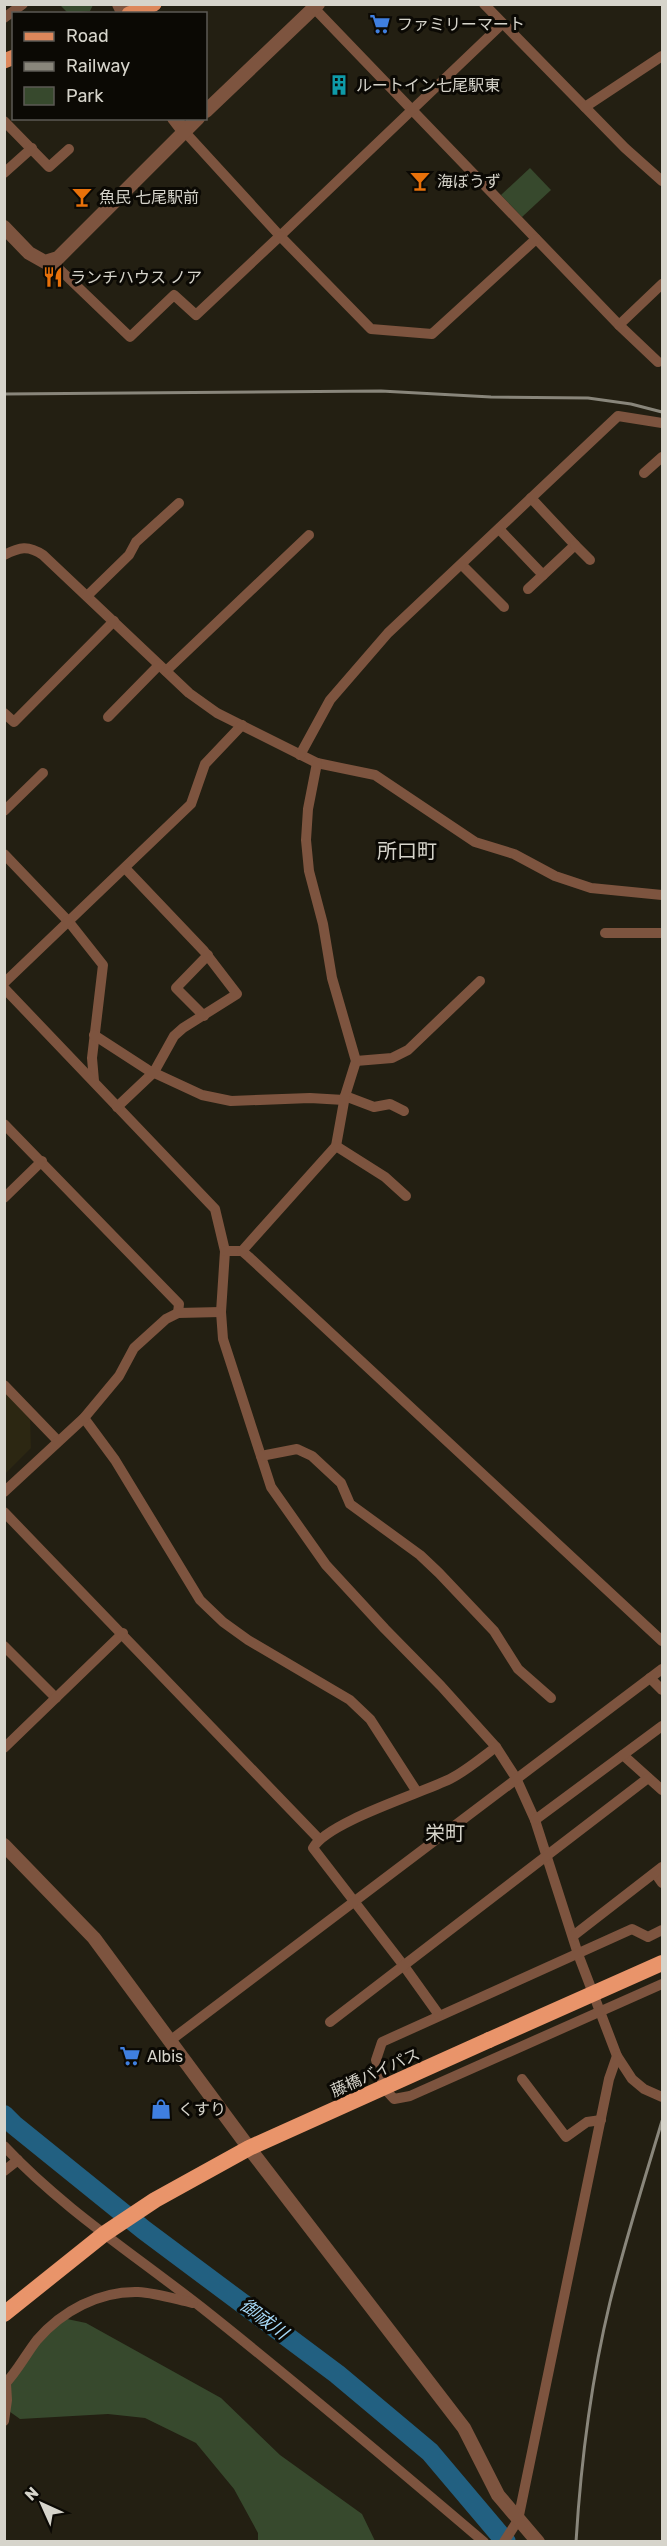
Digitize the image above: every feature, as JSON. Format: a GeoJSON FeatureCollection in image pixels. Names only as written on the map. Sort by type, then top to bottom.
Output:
{"type":"FeatureCollection","features":[{"type":"Feature","properties":{"kind":"highway","name":"藤橋バイパス"},"geometry":{"type":"LineString","coordinates":[[4,2314],[108,2231],[155,2200],[249,2148],[663,1963]]}},
{"type":"Feature","properties":{"kind":"main road"},"geometry":{"type":"LineString","coordinates":[[134,12],[154,4]]}},
{"type":"Feature","properties":{"kind":"street"},"geometry":{"type":"LineString","coordinates":[[484,4],[625,148],[663,181]]}},
{"type":"Feature","properties":{"kind":"street"},"geometry":{"type":"LineString","coordinates":[[207,110],[315,6],[536,239],[658,362]]}},
{"type":"Feature","properties":{"kind":"street"},"geometry":{"type":"LineString","coordinates":[[58,258],[56,265],[130,337],[174,295],[196,315],[502,24]]}},
{"type":"Feature","properties":{"kind":"street"},"geometry":{"type":"LineString","coordinates":[[585,107],[663,56]]}},
{"type":"Feature","properties":{"kind":"street"},"geometry":{"type":"LineString","coordinates":[[176,120],[280,236],[371,328],[432,334],[536,239]]}},
{"type":"Feature","properties":{"kind":"street"},"geometry":{"type":"LineString","coordinates":[[4,227],[29,253],[45,262],[58,258],[196,120]]}},
{"type":"Feature","properties":{"kind":"street"},"geometry":{"type":"LineString","coordinates":[[4,121],[50,167],[69,149]]}},
{"type":"Feature","properties":{"kind":"street"},"geometry":{"type":"LineString","coordinates":[[4,174],[32,148]]}},
{"type":"Feature","properties":{"kind":"street"},"geometry":{"type":"LineString","coordinates":[[619,325],[663,284]]}},
{"type":"Feature","properties":{"kind":"street"},"geometry":{"type":"LineString","coordinates":[[300,755],[330,700],[388,633],[500,530],[618,416],[663,423]]}},
{"type":"Feature","properties":{"kind":"street"},"geometry":{"type":"LineString","coordinates":[[645,473],[663,457]]}},
{"type":"Feature","properties":{"kind":"street"},"geometry":{"type":"LineString","coordinates":[[531,498],[590,560]]}},
{"type":"Feature","properties":{"kind":"street"},"geometry":{"type":"LineString","coordinates":[[87,596],[129,555],[136,542],[179,503]]}},
{"type":"Feature","properties":{"kind":"street"},"geometry":{"type":"LineString","coordinates":[[500,530],[543,575]]}},
{"type":"Feature","properties":{"kind":"street"},"geometry":{"type":"LineString","coordinates":[[108,717],[309,535]]}},
{"type":"Feature","properties":{"kind":"street"},"geometry":{"type":"LineString","coordinates":[[528,589],[575,545]]}},
{"type":"Feature","properties":{"kind":"street"},"geometry":{"type":"LineString","coordinates":[[4,555],[20,547],[33,548],[189,693],[207,706],[300,755],[317,763],[375,775],[475,842],[514,854],[555,876],[591,888],[654,892],[663,895]]}},
{"type":"Feature","properties":{"kind":"street"},"geometry":{"type":"LineString","coordinates":[[462,565],[504,608]]}},
{"type":"Feature","properties":{"kind":"street"},"geometry":{"type":"LineString","coordinates":[[4,713],[14,722],[114,621]]}},
{"type":"Feature","properties":{"kind":"street"},"geometry":{"type":"LineString","coordinates":[[4,983],[191,804],[205,764],[242,725]]}},
{"type":"Feature","properties":{"kind":"street"},"geometry":{"type":"LineString","coordinates":[[242,1251],[336,1146],[345,1098],[356,1061],[332,978],[323,924],[309,871],[306,840],[308,809],[317,763]]}},
{"type":"Feature","properties":{"kind":"street"},"geometry":{"type":"LineString","coordinates":[[4,811],[43,774]]}},
{"type":"Feature","properties":{"kind":"street"},"geometry":{"type":"LineString","coordinates":[[4,854],[69,922],[103,965],[94,1035],[92,1069],[94,1081]]}},
{"type":"Feature","properties":{"kind":"street"},"geometry":{"type":"LineString","coordinates":[[117,1107],[154,1072],[174,1036],[237,994],[208,955],[124,868]]}},
{"type":"Feature","properties":{"kind":"street"},"geometry":{"type":"LineString","coordinates":[[605,933],[663,933]]}},
{"type":"Feature","properties":{"kind":"street"},"geometry":{"type":"LineString","coordinates":[[204,1016],[176,988],[208,955]]}},
{"type":"Feature","properties":{"kind":"street"},"geometry":{"type":"LineString","coordinates":[[356,1061],[392,1058],[408,1050],[480,981]]}},
{"type":"Feature","properties":{"kind":"street"},"geometry":{"type":"LineString","coordinates":[[4,988],[215,1209],[225,1251],[221,1312],[223,1339],[271,1487],[326,1565],[496,1747],[516,1778],[535,1820],[578,1954],[617,2056],[632,2079],[644,2089],[663,2097]]}},
{"type":"Feature","properties":{"kind":"street"},"geometry":{"type":"LineString","coordinates":[[94,1035],[154,1072],[202,1095],[231,1101],[345,1098],[374,1107],[390,1104],[404,1111]]}},
{"type":"Feature","properties":{"kind":"street"},"geometry":{"type":"LineString","coordinates":[[4,1124],[179,1304],[178,1313]]}},
{"type":"Feature","properties":{"kind":"street"},"geometry":{"type":"LineString","coordinates":[[336,1146],[385,1178],[406,1196]]}},
{"type":"Feature","properties":{"kind":"street"},"geometry":{"type":"LineString","coordinates":[[4,1198],[42,1161]]}},
{"type":"Feature","properties":{"kind":"street"},"geometry":{"type":"LineString","coordinates":[[225,1251],[242,1251],[663,1641]]}},
{"type":"Feature","properties":{"kind":"street"},"geometry":{"type":"LineString","coordinates":[[4,1492],[84,1418],[119,1376],[134,1348],[166,1319],[178,1313],[221,1312]]}},
{"type":"Feature","properties":{"kind":"street"},"geometry":{"type":"LineString","coordinates":[[4,1385],[58,1441]]}},
{"type":"Feature","properties":{"kind":"street"},"geometry":{"type":"LineString","coordinates":[[84,1418],[115,1460],[200,1600],[223,1622],[248,1640],[350,1700],[370,1719],[417,1792]]}},
{"type":"Feature","properties":{"kind":"street"},"geometry":{"type":"LineString","coordinates":[[261,1456],[297,1449],[312,1456],[341,1483],[351,1504],[420,1555],[439,1573],[494,1632],[518,1669],[551,1698]]}},
{"type":"Feature","properties":{"kind":"street"},"geometry":{"type":"LineString","coordinates":[[4,1512],[318,1838]]}},
{"type":"Feature","properties":{"kind":"street"},"geometry":{"type":"LineString","coordinates":[[4,1748],[123,1633]]}},
{"type":"Feature","properties":{"kind":"street"},"geometry":{"type":"LineString","coordinates":[[4,1646],[56,1698]]}},
{"type":"Feature","properties":{"kind":"street"},"geometry":{"type":"LineString","coordinates":[[171,2040],[663,1669]]}},
{"type":"Feature","properties":{"kind":"street"},"geometry":{"type":"LineString","coordinates":[[650,1678],[663,1690]]}},
{"type":"Feature","properties":{"kind":"street"},"geometry":{"type":"LineString","coordinates":[[535,1820],[663,1726]]}},
{"type":"Feature","properties":{"kind":"street"},"geometry":{"type":"LineString","coordinates":[[439,2015],[313,1848],[318,1838],[370,1812],[450,1779],[496,1747]]}},
{"type":"Feature","properties":{"kind":"street"},"geometry":{"type":"LineString","coordinates":[[623,1755],[663,1790]]}},
{"type":"Feature","properties":{"kind":"street"},"geometry":{"type":"LineString","coordinates":[[330,2022],[648,1778]]}},
{"type":"Feature","properties":{"kind":"street"},"geometry":{"type":"LineString","coordinates":[[4,1845],[94,1938],[249,2148],[464,2428],[498,2495],[538,2541]]}},
{"type":"Feature","properties":{"kind":"street"},"geometry":{"type":"LineString","coordinates":[[573,1936],[659,1870],[663,1883]]}},
{"type":"Feature","properties":{"kind":"street"},"geometry":{"type":"LineString","coordinates":[[663,1930],[648,1937],[632,1929],[382,2042],[376,2060],[384,2088],[394,2099],[410,2096],[663,1984]]}},
{"type":"Feature","properties":{"kind":"street"},"geometry":{"type":"LineString","coordinates":[[507,2537],[518,2520],[601,2120],[617,2056]]}},
{"type":"Feature","properties":{"kind":"street"},"geometry":{"type":"LineString","coordinates":[[522,2079],[566,2137],[587,2122],[601,2120]]}},
{"type":"Feature","properties":{"kind":"street"},"geometry":{"type":"LineString","coordinates":[[4,2146],[18,2160],[336,2416],[484,2541]]}},
{"type":"Feature","properties":{"kind":"street"},"geometry":{"type":"LineString","coordinates":[[4,2171],[18,2160]]}},
{"type":"Feature","properties":{"kind":"street"},"geometry":{"type":"LineString","coordinates":[[4,2421],[8,2400],[5,2384],[36,2342],[66,2313],[113,2294],[140,2292],[196,2303]]}},
{"type":"Feature","properties":{"kind":"shaded area"},"geometry":{"type":"Polygon","coordinates":[[[5,1391],[30,1417],[31,1448],[5,1474],[5,1391]]]}},
{"type":"Feature","properties":{"kind":"green space"},"geometry":{"type":"Polygon","coordinates":[[[62,4],[93,5],[90,11],[79,12],[67,12],[61,6],[62,4]]]}},
{"type":"Feature","properties":{"kind":"green space"},"geometry":{"type":"Polygon","coordinates":[[[530,168],[551,190],[522,217],[501,195],[530,168]]]}},
{"type":"Feature","properties":{"kind":"green space"},"geometry":{"type":"Polygon","coordinates":[[[67,2319],[86,2323],[221,2398],[280,2455],[362,2514],[375,2541],[258,2541],[258,2533],[234,2489],[196,2443],[145,2418],[108,2414],[20,2419],[6,2409],[7,2392],[29,2346],[67,2319]]]}},
{"type":"Feature","properties":{"kind":"waterway","name":"御祓川"},"geometry":{"type":"LineString","coordinates":[[4,2115],[144,2230],[337,2374],[430,2452],[506,2542]]}},
{"type":"Feature","properties":{"kind":"railway"},"geometry":{"type":"LineString","coordinates":[[4,394],[381,391],[491,397],[588,398],[631,404],[662,412]]}},
{"type":"Feature","properties":{"kind":"railway"},"geometry":{"type":"LineString","coordinates":[[576,2542],[581,2481],[597,2361],[622,2256],[662,2121]]}},
{"type":"Feature","properties":{"kind":"place","name":"ファミリーマート"},"geometry":{"type":"Point","coordinates":[380,24]}},
{"type":"Feature","properties":{"kind":"place","name":"ルートイン七尾駅東"},"geometry":{"type":"Point","coordinates":[339,85]}},
{"type":"Feature","properties":{"kind":"place","name":"海ぼうず"},"geometry":{"type":"Point","coordinates":[420,181]}},
{"type":"Feature","properties":{"kind":"place","name":"魚民 七尾駅前"},"geometry":{"type":"Point","coordinates":[82,197]}},
{"type":"Feature","properties":{"kind":"place","name":"ランチハウス ノア"},"geometry":{"type":"Point","coordinates":[53,277]}},
{"type":"Feature","properties":{"kind":"place","name":"Albis"},"geometry":{"type":"Point","coordinates":[130,2056]}},
{"type":"Feature","properties":{"kind":"place","name":"くすり"},"geometry":{"type":"Point","coordinates":[161,2109]}},
{"type":"Feature","properties":{"kind":"district","name":"所口町"},"geometry":{"type":"Point","coordinates":[407,851]}},
{"type":"Feature","properties":{"kind":"district","name":"栄町"},"geometry":{"type":"Point","coordinates":[445,1833]}}]}
